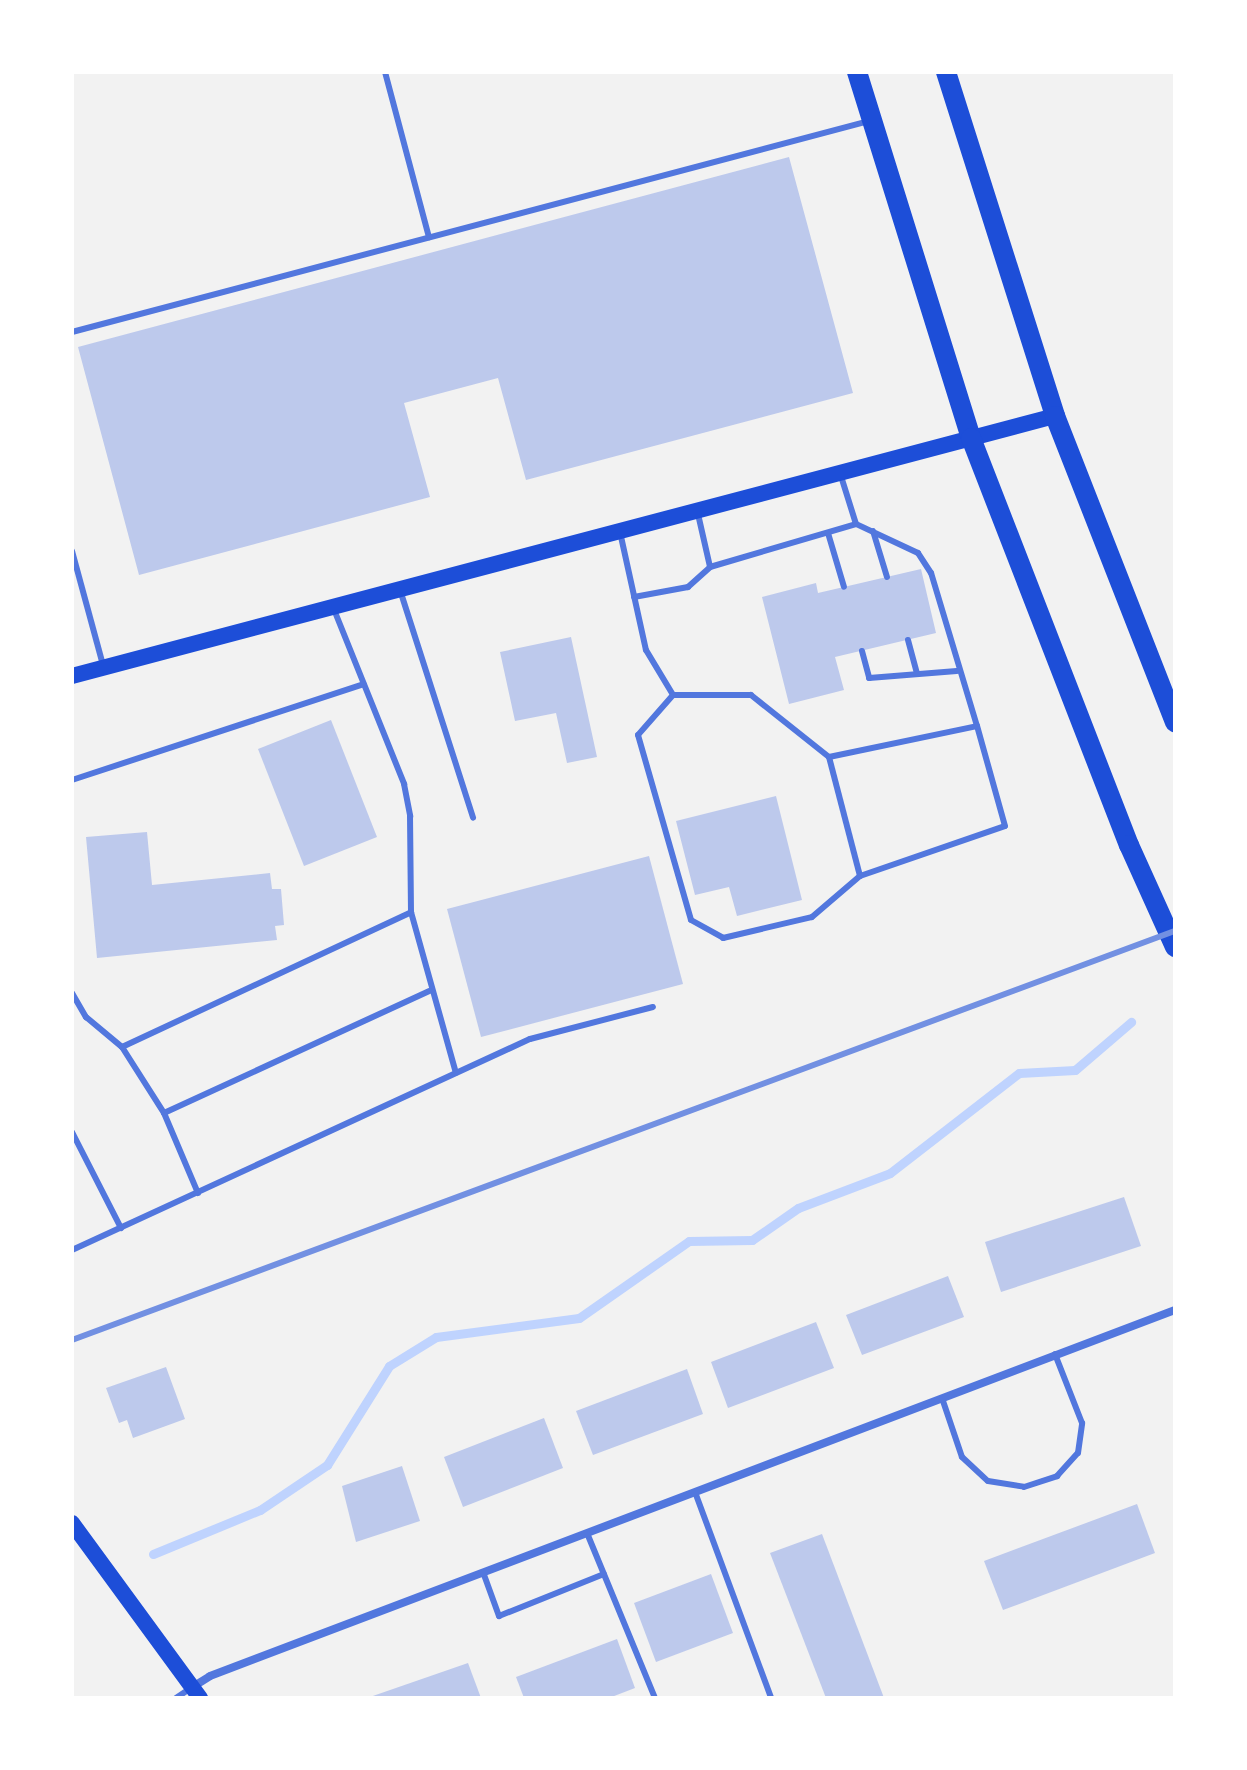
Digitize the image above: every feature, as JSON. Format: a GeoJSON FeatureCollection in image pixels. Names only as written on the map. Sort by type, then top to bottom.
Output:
{"type":"FeatureCollection","features":[{"type":"Feature","properties":{"kind":"main road"},"geometry":{"type":"LineString","coordinates":[[857,72],[971,438],[1129,845],[1175,947]]}},
{"type":"Feature","properties":{"kind":"main road"},"geometry":{"type":"LineString","coordinates":[[946,72],[1055,416],[1175,722]]}},
{"type":"Feature","properties":{"kind":"main road"},"geometry":{"type":"LineString","coordinates":[[72,676],[332,604],[1055,416]]}},
{"type":"Feature","properties":{"kind":"main road"},"geometry":{"type":"LineString","coordinates":[[72,1523],[195,1693]]}},
{"type":"Feature","properties":{"kind":"street"},"geometry":{"type":"LineString","coordinates":[[195,1693],[210,1676],[1175,1310]]}},
{"type":"Feature","properties":{"kind":"lane"},"geometry":{"type":"LineString","coordinates":[[385,72],[429,237]]}},
{"type":"Feature","properties":{"kind":"lane"},"geometry":{"type":"LineString","coordinates":[[72,332],[872,120]]}},
{"type":"Feature","properties":{"kind":"lane"},"geometry":{"type":"LineString","coordinates":[[840,473],[856,524]]}},
{"type":"Feature","properties":{"kind":"lane"},"geometry":{"type":"LineString","coordinates":[[697,510],[710,567]]}},
{"type":"Feature","properties":{"kind":"lane"},"geometry":{"type":"LineString","coordinates":[[634,597],[688,587],[710,567],[856,524],[918,553],[931,573],[957,671],[977,726],[1005,826],[860,876],[812,917],[723,938],[691,920],[638,735],[673,695],[751,695],[829,757],[860,876]]}},
{"type":"Feature","properties":{"kind":"lane"},"geometry":{"type":"LineString","coordinates":[[619,529],[646,650],[673,695]]}},
{"type":"Feature","properties":{"kind":"lane"},"geometry":{"type":"LineString","coordinates":[[873,531],[887,577]]}},
{"type":"Feature","properties":{"kind":"lane"},"geometry":{"type":"LineString","coordinates":[[828,533],[844,587]]}},
{"type":"Feature","properties":{"kind":"lane"},"geometry":{"type":"LineString","coordinates":[[72,551],[103,665]]}},
{"type":"Feature","properties":{"kind":"lane"},"geometry":{"type":"LineString","coordinates":[[398,587],[473,818]]}},
{"type":"Feature","properties":{"kind":"lane"},"geometry":{"type":"LineString","coordinates":[[332,604],[404,784],[410,816],[411,912],[429,991],[456,1073]]}},
{"type":"Feature","properties":{"kind":"lane"},"geometry":{"type":"LineString","coordinates":[[908,640],[917,673]]}},
{"type":"Feature","properties":{"kind":"lane"},"geometry":{"type":"LineString","coordinates":[[862,651],[869,678],[957,671]]}},
{"type":"Feature","properties":{"kind":"lane"},"geometry":{"type":"LineString","coordinates":[[72,780],[364,684]]}},
{"type":"Feature","properties":{"kind":"lane"},"geometry":{"type":"LineString","coordinates":[[829,757],[977,726]]}},
{"type":"Feature","properties":{"kind":"lane"},"geometry":{"type":"LineString","coordinates":[[122,1047],[411,912]]}},
{"type":"Feature","properties":{"kind":"lane"},"geometry":{"type":"LineString","coordinates":[[164,1113],[429,991]]}},
{"type":"Feature","properties":{"kind":"lane"},"geometry":{"type":"LineString","coordinates":[[72,993],[86,1017],[122,1047],[164,1113],[198,1193]]}},
{"type":"Feature","properties":{"kind":"lane"},"geometry":{"type":"LineString","coordinates":[[72,1250],[530,1039],[653,1007]]}},
{"type":"Feature","properties":{"kind":"lane"},"geometry":{"type":"LineString","coordinates":[[72,1132],[121,1228]]}},
{"type":"Feature","properties":{"kind":"lane"},"geometry":{"type":"LineString","coordinates":[[942,1398],[962,1457],[988,1481],[1024,1487],[1057,1476],[1078,1453],[1082,1423],[1055,1354]]}},
{"type":"Feature","properties":{"kind":"lane"},"geometry":{"type":"LineString","coordinates":[[695,1492],[771,1698]]}},
{"type":"Feature","properties":{"kind":"lane"},"geometry":{"type":"LineString","coordinates":[[587,1533],[655,1698]]}},
{"type":"Feature","properties":{"kind":"lane"},"geometry":{"type":"LineString","coordinates":[[483,1572],[499,1616],[604,1574]]}},
{"type":"Feature","properties":{"kind":"lane"},"geometry":{"type":"LineString","coordinates":[[176,1698],[195,1693]]}},
{"type":"Feature","properties":{"kind":"building"},"geometry":{"type":"Polygon","coordinates":[[[789,157],[853,393],[526,480],[498,378],[404,403],[430,497],[139,575],[78,347],[789,157]]]}},
{"type":"Feature","properties":{"kind":"building"},"geometry":{"type":"Polygon","coordinates":[[[921,569],[936,633],[835,657],[844,690],[789,704],[762,597],[816,583],[818,593],[921,569]]]}},
{"type":"Feature","properties":{"kind":"building"},"geometry":{"type":"Polygon","coordinates":[[[571,637],[597,757],[567,763],[556,713],[515,721],[500,652],[571,637]]]}},
{"type":"Feature","properties":{"kind":"building"},"geometry":{"type":"Polygon","coordinates":[[[331,720],[377,837],[304,866],[258,749],[331,720]]]}},
{"type":"Feature","properties":{"kind":"building"},"geometry":{"type":"Polygon","coordinates":[[[776,796],[802,900],[737,916],[729,887],[695,895],[676,821],[776,796]]]}},
{"type":"Feature","properties":{"kind":"building"},"geometry":{"type":"Polygon","coordinates":[[[147,832],[152,885],[270,873],[272,889],[281,889],[284,925],[275,926],[277,940],[97,958],[86,837],[147,832]]]}},
{"type":"Feature","properties":{"kind":"building"},"geometry":{"type":"Polygon","coordinates":[[[649,856],[683,984],[481,1037],[447,909],[649,856]]]}},
{"type":"Feature","properties":{"kind":"building"},"geometry":{"type":"Polygon","coordinates":[[[1124,1197],[1141,1246],[1001,1292],[985,1242],[1124,1197]]]}},
{"type":"Feature","properties":{"kind":"building"},"geometry":{"type":"Polygon","coordinates":[[[948,1276],[964,1317],[862,1355],[846,1315],[948,1276]]]}},
{"type":"Feature","properties":{"kind":"building"},"geometry":{"type":"Polygon","coordinates":[[[816,1322],[834,1368],[728,1408],[711,1362],[816,1322]]]}},
{"type":"Feature","properties":{"kind":"building"},"geometry":{"type":"Polygon","coordinates":[[[166,1367],[185,1419],[133,1438],[127,1420],[119,1423],[106,1388],[166,1367]]]}},
{"type":"Feature","properties":{"kind":"building"},"geometry":{"type":"Polygon","coordinates":[[[687,1369],[703,1414],[593,1455],[576,1411],[687,1369]]]}},
{"type":"Feature","properties":{"kind":"building"},"geometry":{"type":"Polygon","coordinates":[[[544,1418],[563,1468],[463,1507],[444,1457],[544,1418]]]}},
{"type":"Feature","properties":{"kind":"building"},"geometry":{"type":"Polygon","coordinates":[[[402,1466],[420,1521],[356,1542],[342,1486],[402,1466]]]}},
{"type":"Feature","properties":{"kind":"building"},"geometry":{"type":"Polygon","coordinates":[[[1137,1504],[1155,1553],[1003,1610],[984,1561],[1137,1504]]]}},
{"type":"Feature","properties":{"kind":"building"},"geometry":{"type":"Polygon","coordinates":[[[822,1534],[884,1698],[826,1698],[770,1553],[822,1534]]]}},
{"type":"Feature","properties":{"kind":"building"},"geometry":{"type":"Polygon","coordinates":[[[711,1574],[733,1633],[656,1662],[634,1603],[711,1574]]]}},
{"type":"Feature","properties":{"kind":"building"},"geometry":{"type":"Polygon","coordinates":[[[617,1639],[635,1688],[609,1698],[524,1698],[516,1677],[617,1639]]]}},
{"type":"Feature","properties":{"kind":"building"},"geometry":{"type":"Polygon","coordinates":[[[468,1663],[481,1698],[367,1698],[468,1663]]]}},
{"type":"Feature","properties":{"kind":"waterway"},"geometry":{"type":"LineString","coordinates":[[153,1554],[260,1510],[327,1465],[389,1366],[436,1337],[579,1318],[689,1241],[752,1240],[798,1208],[890,1173],[1019,1073],[1075,1070],[1131,1022]]}},
{"type":"Feature","properties":{"kind":"railway"},"geometry":{"type":"LineString","coordinates":[[72,1340],[1175,931]]}}]}
